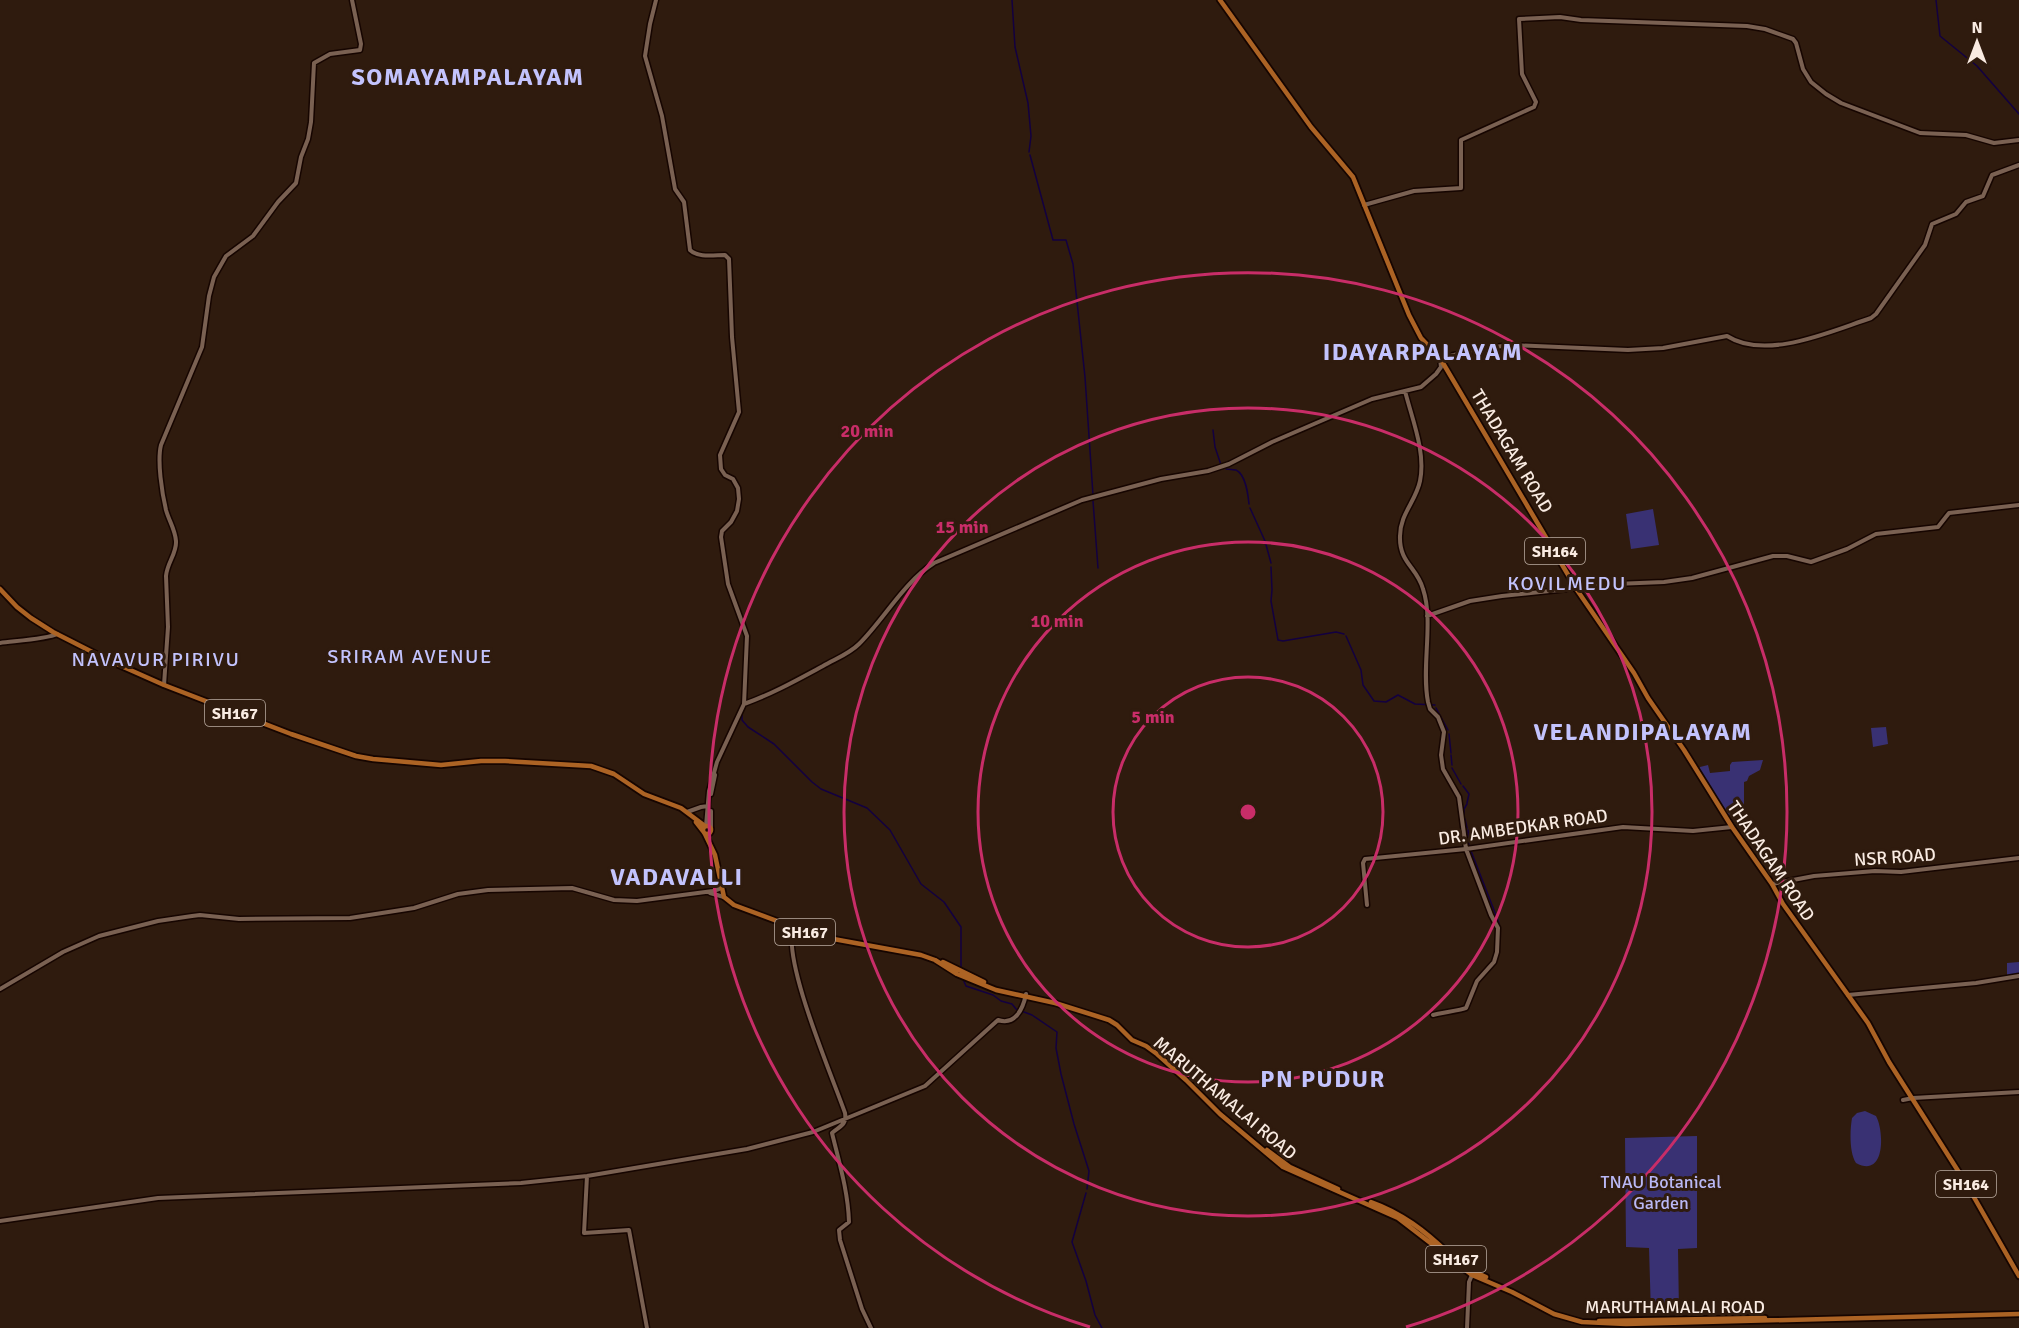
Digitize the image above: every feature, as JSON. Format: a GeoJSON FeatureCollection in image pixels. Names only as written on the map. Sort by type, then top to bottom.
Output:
{"type":"FeatureCollection","features":[{"type":"Feature","properties":{"kind":"main road","name":"THADAGAM ROAD"},"geometry":{"type":"LineString","coordinates":[[1220,0],[1311,127],[1353,177],[1409,315],[1421,338],[1440,358],[1577,590],[1634,673],[1783,904],[1868,1023],[2019,1274]]}},
{"type":"Feature","properties":{"kind":"main road","name":"SH167"},"geometry":{"type":"LineString","coordinates":[[0,589],[31,618],[110,662],[289,734],[356,756],[441,765],[495,762],[592,768],[614,776],[646,797],[687,813],[707,830]]}},
{"type":"Feature","properties":{"kind":"main road"},"geometry":{"type":"LineString","coordinates":[[707,830],[721,890]]}},
{"type":"Feature","properties":{"kind":"main road","name":"MARUTHAMALAI ROAD"},"geometry":{"type":"LineString","coordinates":[[721,890],[737,904],[814,934],[913,950],[936,958],[953,970],[1006,993],[1072,1005],[1115,1021],[1133,1038],[1161,1054],[1220,1110],[1284,1164],[1401,1215],[1473,1272],[1561,1314],[1608,1324]]}},
{"type":"Feature","properties":{"kind":"main road","name":"MARUTHAMALAI ROAD"},"geometry":{"type":"LineString","coordinates":[[1026,996],[1081,1010],[1114,1023],[1132,1040],[1157,1054],[1220,1114],[1283,1167],[1398,1218],[1472,1275],[1560,1316],[1582,1322],[1608,1324],[1727,1323],[2019,1313]]}},
{"type":"Feature","properties":{"kind":"street"},"geometry":{"type":"LineString","coordinates":[[164,685],[168,627],[166,567],[176,547],[176,540],[166,511],[160,451],[202,347],[214,277],[226,256],[253,236],[278,202],[296,183],[311,122],[314,63],[330,54],[361,49],[352,0]]}},
{"type":"Feature","properties":{"kind":"street"},"geometry":{"type":"LineString","coordinates":[[656,0],[645,56],[662,116],[675,189],[684,201],[690,250],[694,254],[725,255],[729,259],[732,337],[739,411],[720,455],[725,475],[733,479],[738,488],[737,511],[732,522],[722,531],[722,537],[728,584],[747,636],[744,704],[722,748],[709,791],[707,830]]}},
{"type":"Feature","properties":{"kind":"street"},"geometry":{"type":"LineString","coordinates":[[1364,205],[1414,191],[1461,188],[1461,140],[1534,107],[1536,102],[1521,69],[1519,19],[1560,17],[1581,20],[1765,28],[1793,39],[1803,69],[1811,82],[1841,102],[1920,133],[1966,135],[1994,143],[2019,140]]}},
{"type":"Feature","properties":{"kind":"street"},"geometry":{"type":"LineString","coordinates":[[744,704],[772,693],[851,651],[891,607],[910,582],[934,563],[1082,500],[1161,479],[1208,471],[1229,464],[1272,442],[1372,399],[1421,387],[1429,382],[1441,367],[1440,358],[1478,349],[1510,345],[1532,344],[1598,350],[1628,350],[1663,348],[1727,336],[1737,343],[1767,346],[1795,343],[1871,318],[1919,254],[1927,241],[1932,224],[1956,214],[1966,202],[1983,196],[1992,175],[2019,165]]}},
{"type":"Feature","properties":{"kind":"street"},"geometry":{"type":"LineString","coordinates":[[1406,391],[1417,436],[1421,472],[1416,494],[1402,520],[1400,547],[1406,562],[1421,582],[1424,590],[1427,615],[1425,657],[1428,704],[1438,717],[1444,732],[1443,769],[1459,797],[1466,849],[1498,928],[1497,952],[1494,962],[1477,981],[1464,1009],[1454,1009],[1433,1015]]}},
{"type":"Feature","properties":{"kind":"street"},"geometry":{"type":"LineString","coordinates":[[1427,615],[1486,598],[1692,578],[1773,556],[1787,556],[1811,562],[1847,549],[1876,534],[1938,526],[1949,513],[2019,505]]}},
{"type":"Feature","properties":{"kind":"street"},"geometry":{"type":"LineString","coordinates":[[0,644],[30,638],[51,638],[57,634]]}},
{"type":"Feature","properties":{"kind":"street"},"geometry":{"type":"LineString","coordinates":[[707,830],[715,771]]}},
{"type":"Feature","properties":{"kind":"street"},"geometry":{"type":"LineString","coordinates":[[687,813],[708,806]]}},
{"type":"Feature","properties":{"kind":"street","name":"DR. AMBEDKAR ROAD"},"geometry":{"type":"LineString","coordinates":[[1367,905],[1363,863],[1365,859],[1466,849],[1623,828],[1693,831],[1732,827]]}},
{"type":"Feature","properties":{"kind":"street","name":"NSR ROAD"},"geometry":{"type":"LineString","coordinates":[[1772,884],[1814,876],[1875,871],[1901,872],[2019,858]]}},
{"type":"Feature","properties":{"kind":"street"},"geometry":{"type":"LineString","coordinates":[[0,989],[63,952],[99,936],[158,921],[192,916],[238,919],[350,918],[414,908],[446,896],[488,890],[572,888],[602,897],[637,901],[721,890]]}},
{"type":"Feature","properties":{"kind":"street"},"geometry":{"type":"LineString","coordinates":[[794,927],[793,955],[799,982],[818,1044],[846,1119],[843,1125],[832,1133],[844,1178],[849,1215],[849,1222],[839,1230],[840,1240],[862,1310],[871,1328]]}},
{"type":"Feature","properties":{"kind":"street"},"geometry":{"type":"LineString","coordinates":[[1848,994],[1976,983],[2019,976]]}},
{"type":"Feature","properties":{"kind":"street"},"geometry":{"type":"LineString","coordinates":[[0,1221],[158,1198],[485,1186],[587,1176],[760,1146],[813,1132],[925,1086],[998,1020],[1011,1022],[1026,996]]}},
{"type":"Feature","properties":{"kind":"street"},"geometry":{"type":"LineString","coordinates":[[1903,1100],[1911,1097],[2019,1092]]}},
{"type":"Feature","properties":{"kind":"street"},"geometry":{"type":"LineString","coordinates":[[587,1176],[584,1233],[629,1230],[647,1328]]}},
{"type":"Feature","properties":{"kind":"street"},"geometry":{"type":"LineString","coordinates":[[1467,1328],[1469,1282],[1472,1275]]}},
{"type":"Feature","properties":{"kind":"green space"},"geometry":{"type":"Polygon","coordinates":[[[1653,509],[1659,545],[1631,549],[1626,514],[1653,509]]]}},
{"type":"Feature","properties":{"kind":"green space"},"geometry":{"type":"Polygon","coordinates":[[[1886,727],[1888,744],[1873,747],[1871,728],[1886,727]]]}},
{"type":"Feature","properties":{"kind":"green space"},"geometry":{"type":"Polygon","coordinates":[[[1763,760],[1760,770],[1744,782],[1744,806],[1727,816],[1699,769],[1700,767],[1708,765],[1710,773],[1730,771],[1732,762],[1763,760]]]}},
{"type":"Feature","properties":{"kind":"green space"},"geometry":{"type":"Polygon","coordinates":[[[2019,962],[2019,975],[2007,978],[2007,963],[2019,962]]]}},
{"type":"Feature","properties":{"kind":"green space"},"geometry":{"type":"Polygon","coordinates":[[[1865,1111],[1876,1116],[1881,1141],[1878,1159],[1866,1166],[1856,1163],[1851,1141],[1852,1118],[1857,1113],[1865,1111]]]}},
{"type":"Feature","properties":{"kind":"green space","name":"TNAU Botanical Garden"},"geometry":{"type":"Polygon","coordinates":[[[1697,1136],[1697,1248],[1678,1249],[1679,1312],[1651,1314],[1649,1248],[1626,1247],[1625,1138],[1697,1136]]]}},
{"type":"Feature","properties":{"kind":"waterway"},"geometry":{"type":"LineString","coordinates":[[1012,0],[1015,47],[1028,103],[1031,136],[1029,152]]}},
{"type":"Feature","properties":{"kind":"waterway"},"geometry":{"type":"LineString","coordinates":[[1936,0],[1940,36],[1977,66],[2019,114]]}},
{"type":"Feature","properties":{"kind":"waterway"},"geometry":{"type":"LineString","coordinates":[[1030,155],[1053,240],[1066,240],[1073,264],[1085,377],[1093,495]]}},
{"type":"Feature","properties":{"kind":"waterway"},"geometry":{"type":"LineString","coordinates":[[1213,430],[1215,447],[1221,465]]}},
{"type":"Feature","properties":{"kind":"waterway"},"geometry":{"type":"LineString","coordinates":[[1226,469],[1236,470],[1242,476],[1249,504]]}},
{"type":"Feature","properties":{"kind":"waterway"},"geometry":{"type":"LineString","coordinates":[[1093,501],[1098,568]]}},
{"type":"Feature","properties":{"kind":"waterway"},"geometry":{"type":"LineString","coordinates":[[1250,508],[1265,541],[1271,563]]}},
{"type":"Feature","properties":{"kind":"waterway"},"geometry":{"type":"LineString","coordinates":[[1271,567],[1271,601],[1278,640],[1336,632],[1344,634]]}},
{"type":"Feature","properties":{"kind":"waterway"},"geometry":{"type":"LineString","coordinates":[[1346,636],[1361,670],[1363,685],[1374,701],[1386,702],[1398,695],[1415,704],[1435,705]]}},
{"type":"Feature","properties":{"kind":"waterway"},"geometry":{"type":"LineString","coordinates":[[1436,708],[1448,730]]}},
{"type":"Feature","properties":{"kind":"waterway"},"geometry":{"type":"LineString","coordinates":[[742,715],[742,720],[748,727],[774,744],[821,789],[867,808],[890,830],[921,884],[944,902],[961,927],[961,968]]}},
{"type":"Feature","properties":{"kind":"waterway"},"geometry":{"type":"LineString","coordinates":[[1449,734],[1451,753]]}},
{"type":"Feature","properties":{"kind":"waterway"},"geometry":{"type":"LineString","coordinates":[[1451,755],[1452,765]]}},
{"type":"Feature","properties":{"kind":"waterway"},"geometry":{"type":"LineString","coordinates":[[1452,768],[1461,784]]}},
{"type":"Feature","properties":{"kind":"waterway"},"geometry":{"type":"LineString","coordinates":[[1463,786],[1469,794],[1467,803]]}},
{"type":"Feature","properties":{"kind":"waterway"},"geometry":{"type":"LineString","coordinates":[[1464,817],[1467,804]]}},
{"type":"Feature","properties":{"kind":"waterway"},"geometry":{"type":"LineString","coordinates":[[1465,819],[1467,828]]}},
{"type":"Feature","properties":{"kind":"waterway"},"geometry":{"type":"LineString","coordinates":[[1468,830],[1469,847]]}},
{"type":"Feature","properties":{"kind":"waterway"},"geometry":{"type":"LineString","coordinates":[[1471,851],[1499,923]]}},
{"type":"Feature","properties":{"kind":"waterway"},"geometry":{"type":"LineString","coordinates":[[963,979],[966,986],[1012,1004],[1016,1009],[1032,1015],[1057,1032],[1056,1048],[1061,1074],[1089,1171],[1087,1189]]}},
{"type":"Feature","properties":{"kind":"waterway"},"geometry":{"type":"LineString","coordinates":[[1086,1193],[1072,1242],[1095,1315],[1102,1328]]}},
{"type":"Feature","properties":{"kind":"district","name":"SOMAYAMPALAYAM"},"geometry":{"type":"Point","coordinates":[468,77]}},
{"type":"Feature","properties":{"kind":"district","name":"IDAYARPALAYAM"},"geometry":{"type":"Point","coordinates":[1423,352]}},
{"type":"Feature","properties":{"kind":"district","name":"KOVILMEDU"},"geometry":{"type":"Point","coordinates":[1567,583]}},
{"type":"Feature","properties":{"kind":"district","name":"SRIRAM AVENUE"},"geometry":{"type":"Point","coordinates":[410,656]}},
{"type":"Feature","properties":{"kind":"district","name":"NAVAVUR PIRIVU"},"geometry":{"type":"Point","coordinates":[156,659]}},
{"type":"Feature","properties":{"kind":"district","name":"VELANDIPALAYAM"},"geometry":{"type":"Point","coordinates":[1643,732]}},
{"type":"Feature","properties":{"kind":"district","name":"VADAVALLI"},"geometry":{"type":"Point","coordinates":[677,877]}},
{"type":"Feature","properties":{"kind":"district","name":"PN PUDUR"},"geometry":{"type":"Point","coordinates":[1323,1079]}}]}
